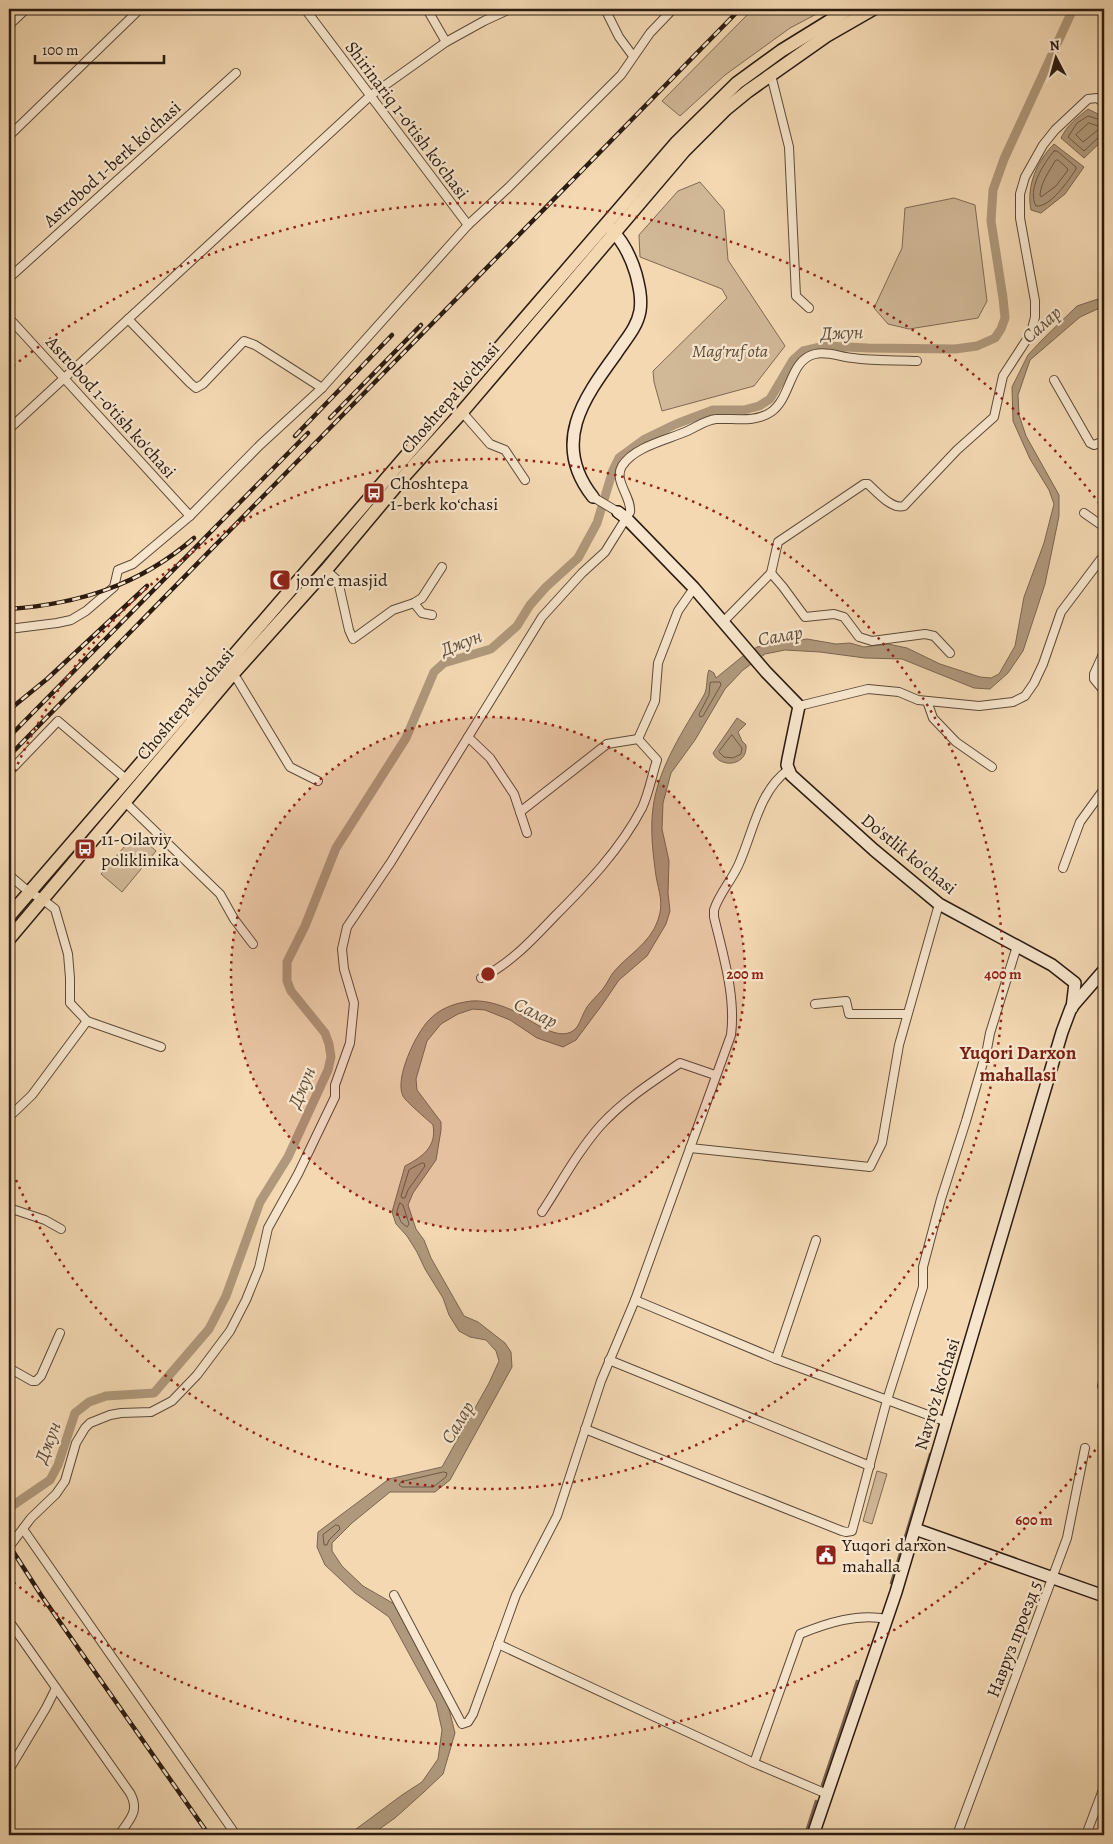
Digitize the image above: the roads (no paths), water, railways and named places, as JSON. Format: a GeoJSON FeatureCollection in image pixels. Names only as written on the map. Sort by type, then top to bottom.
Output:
{"type":"FeatureCollection","features":[{"type":"Feature","properties":{"kind":"main road","name":"Choshtepa ko'chasi"},"geometry":{"type":"LineString","coordinates":[[611,229],[677,142],[737,83],[781,51],[849,9]]}},
{"type":"Feature","properties":{"kind":"main road","name":"Choshtepa ko'chasi"},"geometry":{"type":"LineString","coordinates":[[9,916],[126,779],[611,229],[684,151],[726,109],[771,75],[826,36],[873,9]]}},
{"type":"Feature","properties":{"kind":"main road","name":"Choshtepa ko'chasi"},"geometry":{"type":"LineString","coordinates":[[9,939],[231,676],[326,570],[407,473],[462,412],[553,297]]}},
{"type":"Feature","properties":{"kind":"street"},"geometry":{"type":"LineString","coordinates":[[9,25],[26,9]]}},
{"type":"Feature","properties":{"kind":"street"},"geometry":{"type":"LineString","coordinates":[[9,136],[140,9]]}},
{"type":"Feature","properties":{"kind":"street","name":"Shirinariq 1-o'tish ko'chasi"},"geometry":{"type":"LineString","coordinates":[[305,9],[468,225]]}},
{"type":"Feature","properties":{"kind":"street"},"geometry":{"type":"LineString","coordinates":[[427,9],[446,42]]}},
{"type":"Feature","properties":{"kind":"street"},"geometry":{"type":"LineString","coordinates":[[9,429],[370,96],[446,42],[500,11],[510,9]]}},
{"type":"Feature","properties":{"kind":"street"},"geometry":{"type":"LineString","coordinates":[[605,9],[619,38],[633,56]]}},
{"type":"Feature","properties":{"kind":"street"},"geometry":{"type":"LineString","coordinates":[[9,629],[71,620],[86,611],[114,587],[118,570],[133,564],[190,516],[260,446],[322,388],[468,225],[508,188],[621,75],[650,33],[673,9]]}},
{"type":"Feature","properties":{"kind":"street","name":"Astrobod 1-berk ko'chasi"},"geometry":{"type":"LineString","coordinates":[[9,278],[236,73]]}},
{"type":"Feature","properties":{"kind":"street"},"geometry":{"type":"LineString","coordinates":[[771,75],[789,147],[796,296],[809,308]]}},
{"type":"Feature","properties":{"kind":"street"},"geometry":{"type":"LineString","coordinates":[[724,621],[770,573],[778,542],[864,484],[868,484],[895,506],[901,508],[957,450],[994,417],[1003,376],[1031,333],[1036,317],[1035,301],[1019,213],[1020,194],[1026,177],[1043,146],[1055,130],[1088,99],[1097,98],[1104,103]]}},
{"type":"Feature","properties":{"kind":"street"},"geometry":{"type":"LineString","coordinates":[[611,229],[632,260],[641,292],[640,311],[635,327],[592,386],[574,424],[575,462],[584,485],[593,497],[622,515],[694,588],[766,672],[799,706]]}},
{"type":"Feature","properties":{"kind":"street","name":"Astrobod 1-o'tish ko'chasi"},"geometry":{"type":"LineString","coordinates":[[9,318],[190,516]]}},
{"type":"Feature","properties":{"kind":"street"},"geometry":{"type":"LineString","coordinates":[[128,319],[196,388],[203,384],[244,341],[255,345],[322,388]]}},
{"type":"Feature","properties":{"kind":"street"},"geometry":{"type":"LineString","coordinates":[[9,1547],[32,1518],[66,1481],[76,1443],[85,1428],[98,1419],[110,1415],[152,1412],[172,1401],[197,1375],[230,1331],[246,1300],[259,1268],[268,1228],[298,1174],[335,1097],[335,1085],[350,1043],[354,1002],[344,969],[342,949],[347,927],[391,862],[542,617],[582,573],[605,552],[622,515],[630,512],[631,506],[619,475],[622,466],[634,454],[653,443],[715,419],[746,419],[760,417],[771,412],[779,405],[799,363],[815,354],[825,353],[853,358],[917,360]]}},
{"type":"Feature","properties":{"kind":"street"},"geometry":{"type":"LineString","coordinates":[[1054,380],[1090,443],[1094,445],[1104,441]]}},
{"type":"Feature","properties":{"kind":"street"},"geometry":{"type":"LineString","coordinates":[[462,412],[490,444],[505,450],[526,480]]}},
{"type":"Feature","properties":{"kind":"street"},"geometry":{"type":"LineString","coordinates":[[1084,513],[1104,526]]}},
{"type":"Feature","properties":{"kind":"street"},"geometry":{"type":"LineString","coordinates":[[799,706],[868,689],[898,692],[918,700],[979,706],[1013,702],[1025,696],[1034,683],[1043,664],[1061,612],[1104,556]]}},
{"type":"Feature","properties":{"kind":"street"},"geometry":{"type":"LineString","coordinates":[[326,570],[338,581],[348,630],[353,639],[393,610],[414,604],[422,598],[442,567]]}},
{"type":"Feature","properties":{"kind":"street"},"geometry":{"type":"LineString","coordinates":[[770,573],[805,617],[834,614],[844,617],[856,635],[872,640],[925,634],[934,636],[950,653]]}},
{"type":"Feature","properties":{"kind":"street"},"geometry":{"type":"LineString","coordinates":[[638,739],[655,701],[658,663],[678,611],[694,588]]}},
{"type":"Feature","properties":{"kind":"street"},"geometry":{"type":"LineString","coordinates":[[414,604],[422,613],[432,615]]}},
{"type":"Feature","properties":{"kind":"street"},"geometry":{"type":"LineString","coordinates":[[1104,652],[1094,674],[1094,679],[1104,691]]}},
{"type":"Feature","properties":{"kind":"street"},"geometry":{"type":"LineString","coordinates":[[231,676],[237,679],[290,767],[318,781]]}},
{"type":"Feature","properties":{"kind":"street"},"geometry":{"type":"LineString","coordinates":[[927,701],[933,718],[956,742],[992,767]]}},
{"type":"Feature","properties":{"kind":"street"},"geometry":{"type":"LineString","coordinates":[[394,1595],[462,1724],[468,1722],[473,1714],[516,1595],[557,1516],[609,1360],[635,1300],[715,1075],[731,1036],[729,982],[714,910],[738,866],[761,807],[778,778],[788,770],[788,759],[799,706]]}},
{"type":"Feature","properties":{"kind":"street"},"geometry":{"type":"LineString","coordinates":[[9,772],[58,721],[126,779]]}},
{"type":"Feature","properties":{"kind":"street"},"geometry":{"type":"LineString","coordinates":[[468,737],[490,758],[514,794],[527,833]]}},
{"type":"Feature","properties":{"kind":"street"},"geometry":{"type":"LineString","coordinates":[[520,812],[607,744],[638,739]]}},
{"type":"Feature","properties":{"kind":"street"},"geometry":{"type":"LineString","coordinates":[[481,978],[516,956],[593,878],[615,850],[643,806],[657,760],[638,739]]}},
{"type":"Feature","properties":{"kind":"street","name":"Do'stlik ko'chasi"},"geometry":{"type":"LineString","coordinates":[[788,770],[795,780],[939,904],[1052,965],[1075,983],[1088,990]]}},
{"type":"Feature","properties":{"kind":"street"},"geometry":{"type":"LineString","coordinates":[[1063,868],[1080,822],[1104,789]]}},
{"type":"Feature","properties":{"kind":"street"},"geometry":{"type":"LineString","coordinates":[[125,802],[220,894],[234,919],[253,944]]}},
{"type":"Feature","properties":{"kind":"street"},"geometry":{"type":"LineString","coordinates":[[9,875],[29,892],[55,909],[68,954],[70,1003],[87,1021],[162,1047]]}},
{"type":"Feature","properties":{"kind":"street"},"geometry":{"type":"LineString","coordinates":[[690,1148],[870,1166],[882,1144],[906,1014],[939,904]]}},
{"type":"Feature","properties":{"kind":"street"},"geometry":{"type":"LineString","coordinates":[[585,1429],[846,1532],[852,1531],[887,1400],[922,1287],[923,1267],[941,1199],[988,1049],[990,1033],[1017,946]]}},
{"type":"Feature","properties":{"kind":"street","name":"Navro'z ko'chasi"},"geometry":{"type":"LineString","coordinates":[[812,1835],[887,1620],[1060,1042],[1072,1008],[1104,970]]}},
{"type":"Feature","properties":{"kind":"street"},"geometry":{"type":"LineString","coordinates":[[1072,1008],[1075,983]]}},
{"type":"Feature","properties":{"kind":"street"},"geometry":{"type":"LineString","coordinates":[[815,1004],[846,1001],[849,1014],[906,1014]]}},
{"type":"Feature","properties":{"kind":"street"},"geometry":{"type":"LineString","coordinates":[[9,1117],[32,1095],[87,1021]]}},
{"type":"Feature","properties":{"kind":"street"},"geometry":{"type":"LineString","coordinates":[[542,1212],[569,1169],[601,1126],[634,1094],[680,1063],[715,1075]]}},
{"type":"Feature","properties":{"kind":"street"},"geometry":{"type":"LineString","coordinates":[[9,1208],[45,1220],[61,1229]]}},
{"type":"Feature","properties":{"kind":"street"},"geometry":{"type":"LineString","coordinates":[[776,1358],[816,1240]]}},
{"type":"Feature","properties":{"kind":"street"},"geometry":{"type":"LineString","coordinates":[[635,1300],[776,1358],[947,1422]]}},
{"type":"Feature","properties":{"kind":"street"},"geometry":{"type":"LineString","coordinates":[[9,1368],[32,1381],[36,1381],[41,1376],[60,1333]]}},
{"type":"Feature","properties":{"kind":"street"},"geometry":{"type":"LineString","coordinates":[[609,1360],[870,1466]]}},
{"type":"Feature","properties":{"kind":"street"},"geometry":{"type":"LineString","coordinates":[[1104,1377],[1102,1386],[1104,1387]]}},
{"type":"Feature","properties":{"kind":"street","name":"Навруз проезд 5"},"geometry":{"type":"LineString","coordinates":[[957,1835],[1066,1538],[1085,1448]]}},
{"type":"Feature","properties":{"kind":"street"},"geometry":{"type":"LineString","coordinates":[[23,1529],[236,1835]]}},
{"type":"Feature","properties":{"kind":"street"},"geometry":{"type":"LineString","coordinates":[[915,1529],[1104,1596]]}},
{"type":"Feature","properties":{"kind":"street"},"geometry":{"type":"LineString","coordinates":[[754,1763],[800,1634],[853,1618],[872,1616],[887,1620]]}},
{"type":"Feature","properties":{"kind":"street"},"geometry":{"type":"LineString","coordinates":[[9,1621],[135,1803],[134,1812],[119,1835]]}},
{"type":"Feature","properties":{"kind":"street"},"geometry":{"type":"LineString","coordinates":[[498,1644],[754,1763],[827,1794]]}},
{"type":"Feature","properties":{"kind":"street"},"geometry":{"type":"LineString","coordinates":[[9,1770],[56,1688]]}},
{"type":"Feature","properties":{"kind":"street"},"geometry":{"type":"LineString","coordinates":[[1086,1835],[1104,1788]]}},
{"type":"Feature","properties":{"kind":"water"},"geometry":{"type":"Polygon","coordinates":[[[1088,109],[1104,117],[1104,139],[1084,158],[1061,138],[1069,125],[1088,109]]]}},
{"type":"Feature","properties":{"kind":"water"},"geometry":{"type":"Polygon","coordinates":[[[1054,144],[1084,167],[1065,194],[1041,213],[1031,210],[1030,192],[1038,166],[1054,144]]]}},
{"type":"Feature","properties":{"kind":"water","name":"Салар"},"geometry":{"type":"Polygon","coordinates":[[[1104,297],[1104,306],[1080,317],[1030,360],[1018,395],[1019,415],[1026,436],[1059,495],[1059,516],[1045,584],[1023,651],[1008,673],[990,689],[974,688],[902,659],[865,658],[785,650],[765,654],[743,670],[725,689],[695,740],[671,773],[663,803],[662,829],[669,861],[668,893],[670,911],[666,924],[647,956],[619,980],[576,1040],[563,1047],[537,1038],[510,1020],[485,1010],[473,1009],[458,1014],[441,1024],[427,1041],[416,1079],[417,1090],[441,1122],[441,1130],[436,1160],[413,1193],[408,1205],[416,1229],[424,1240],[431,1258],[464,1316],[478,1322],[505,1343],[511,1352],[512,1367],[450,1480],[435,1492],[390,1492],[352,1523],[332,1543],[332,1551],[342,1566],[363,1586],[396,1605],[447,1701],[455,1733],[443,1774],[395,1818],[371,1835],[348,1835],[422,1782],[438,1759],[442,1730],[436,1703],[389,1617],[355,1593],[325,1565],[317,1547],[318,1532],[389,1479],[442,1467],[489,1383],[499,1361],[496,1351],[486,1340],[470,1337],[459,1331],[417,1252],[407,1236],[396,1224],[392,1212],[405,1166],[427,1150],[434,1133],[433,1125],[403,1096],[401,1088],[404,1068],[413,1045],[424,1026],[437,1013],[450,1006],[471,1001],[491,1003],[504,1007],[555,1033],[571,1032],[577,1027],[587,1007],[612,974],[650,936],[658,920],[661,908],[652,833],[652,816],[656,793],[666,763],[705,692],[709,670],[714,673],[716,678],[757,647],[807,639],[836,644],[850,643],[864,647],[888,644],[907,648],[940,664],[980,677],[991,678],[999,674],[1015,646],[1024,597],[1044,543],[1054,504],[1049,490],[1030,459],[1013,421],[1012,387],[1028,355],[1041,341],[1077,306],[1104,297]]]}},
{"type":"Feature","properties":{"kind":"water"},"geometry":{"type":"Polygon","coordinates":[[[737,718],[746,724],[738,732],[746,745],[745,752],[738,761],[727,763],[721,761],[713,753],[737,718]]]}},
{"type":"Feature","properties":{"kind":"waterway","name":"Джун"},"geometry":{"type":"LineString","coordinates":[[9,1508],[50,1480],[58,1465],[75,1413],[89,1402],[106,1396],[154,1393],[209,1329],[226,1296],[260,1202],[288,1157],[328,1070],[331,1057],[325,1033],[291,991],[287,981],[287,962],[305,926],[336,848],[406,738],[434,672],[444,663],[491,649],[517,626],[530,605],[546,587],[578,558],[597,523],[613,470],[619,458],[645,439],[676,424],[713,410],[744,410],[759,406],[770,399],[793,360],[803,351],[825,346],[955,349],[977,346],[995,338],[1005,318],[991,221],[993,190],[1004,159],[1073,9]]}},
{"type":"Feature","properties":{"kind":"waterway"},"geometry":{"type":"LineString","coordinates":[[891,1583],[930,1454]]}},
{"type":"Feature","properties":{"kind":"waterway"},"geometry":{"type":"LineString","coordinates":[[822,1785],[857,1681]]}},
{"type":"Feature","properties":{"kind":"waterway"},"geometry":{"type":"LineString","coordinates":[[805,1835],[816,1801]]}},
{"type":"Feature","properties":{"kind":"railway"},"geometry":{"type":"LineString","coordinates":[[9,756],[740,9]]}},
{"type":"Feature","properties":{"kind":"railway"},"geometry":{"type":"LineString","coordinates":[[330,418],[421,325]]}},
{"type":"Feature","properties":{"kind":"railway"},"geometry":{"type":"LineString","coordinates":[[295,436],[392,335]]}},
{"type":"Feature","properties":{"kind":"railway"},"geometry":{"type":"LineString","coordinates":[[9,737],[308,433]]}},
{"type":"Feature","properties":{"kind":"railway"},"geometry":{"type":"LineString","coordinates":[[9,609],[60,602],[108,589],[152,568],[194,538]]}},
{"type":"Feature","properties":{"kind":"railway"},"geometry":{"type":"LineString","coordinates":[[9,710],[47,679],[147,586]]}},
{"type":"Feature","properties":{"kind":"railway"},"geometry":{"type":"LineString","coordinates":[[9,1545],[41,1595],[209,1835]]}},
{"type":"Feature","properties":{"kind":"place","name":"Choshtepa 1-berk koʻchasi"},"geometry":{"type":"Point","coordinates":[374,493]}},
{"type":"Feature","properties":{"kind":"place","name":"jom'e masjid"},"geometry":{"type":"Point","coordinates":[280,580]}},
{"type":"Feature","properties":{"kind":"place","name":"11-Oilaviy poliklinika"},"geometry":{"type":"Point","coordinates":[85,849]}},
{"type":"Feature","properties":{"kind":"place","name":"Yuqori darxon mahalla"},"geometry":{"type":"Point","coordinates":[826,1555]}},
{"type":"Feature","properties":{"kind":"district","name":"Yuqori Darxon mahallasi"},"geometry":{"type":"Point","coordinates":[1018,1063]}},
{"type":"Feature","properties":{"kind":"park label","name":"Mag'ruf ota"},"geometry":{"type":"Point","coordinates":[730,351]}}]}
